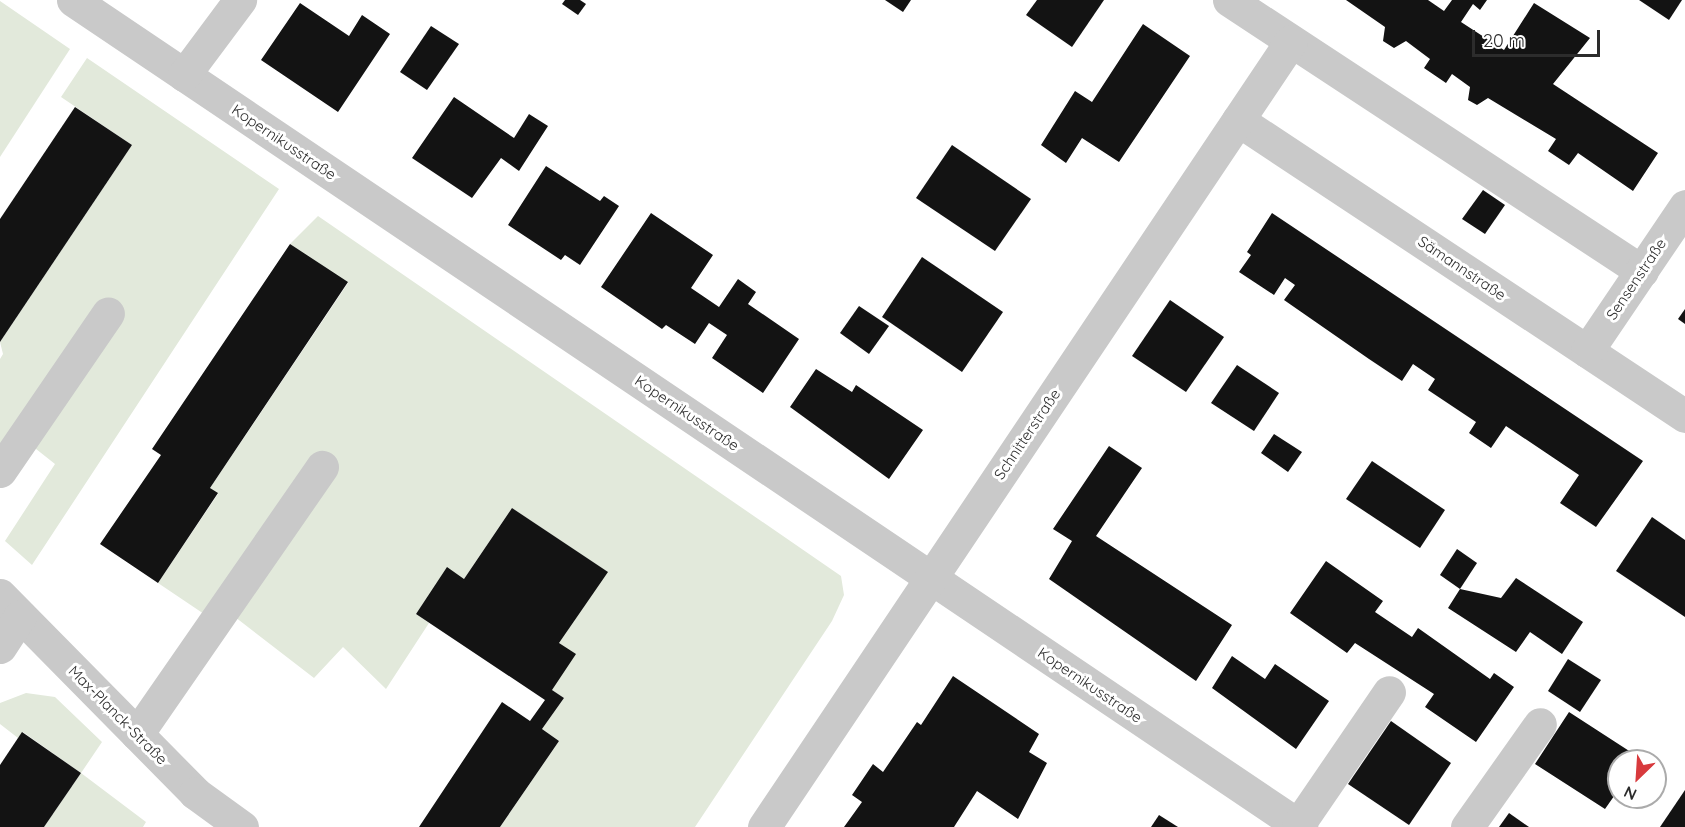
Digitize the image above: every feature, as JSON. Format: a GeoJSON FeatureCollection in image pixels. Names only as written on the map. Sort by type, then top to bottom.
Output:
{"type":"FeatureCollection","features":[{"type":"Feature","properties":{"kind":"street","name":"Kopernikusstraße"},"geometry":{"type":"LineString","coordinates":[[74,0],[1300,826]]}},
{"type":"Feature","properties":{"kind":"street"},"geometry":{"type":"LineString","coordinates":[[184,75],[240,0]]}},
{"type":"Feature","properties":{"kind":"street"},"geometry":{"type":"LineString","coordinates":[[1228,0],[1642,271]]}},
{"type":"Feature","properties":{"kind":"street","name":"Schnitterstraße"},"geometry":{"type":"LineString","coordinates":[[764,827],[1291,41]]}},
{"type":"Feature","properties":{"kind":"street","name":"Sämannstraße"},"geometry":{"type":"LineString","coordinates":[[1238,120],[1685,416]]}},
{"type":"Feature","properties":{"kind":"street","name":"Sensenstraße"},"geometry":{"type":"LineString","coordinates":[[1587,351],[1685,206]]}},
{"type":"Feature","properties":{"kind":"street"},"geometry":{"type":"LineString","coordinates":[[0,471],[108,313]]}},
{"type":"Feature","properties":{"kind":"street"},"geometry":{"type":"LineString","coordinates":[[137,734],[322,467]]}},
{"type":"Feature","properties":{"kind":"street"},"geometry":{"type":"LineString","coordinates":[[0,646],[10,606]]}},
{"type":"Feature","properties":{"kind":"street","name":"Max-Planck-Straße"},"geometry":{"type":"LineString","coordinates":[[10,606],[195,793],[242,827]]}},
{"type":"Feature","properties":{"kind":"street"},"geometry":{"type":"LineString","coordinates":[[1300,826],[1389,692]]}},
{"type":"Feature","properties":{"kind":"street"},"geometry":{"type":"LineString","coordinates":[[1467,827],[1540,724]]}},
{"type":"Feature","properties":{"kind":"shaded area"},"geometry":{"type":"Polygon","coordinates":[[[0,1],[70,49],[0,157],[0,1]]]}},
{"type":"Feature","properties":{"kind":"shaded area"},"geometry":{"type":"Polygon","coordinates":[[[87,58],[279,189],[32,565],[5,541],[55,464],[31,445],[0,450],[0,359],[3,354],[0,342],[132,145],[61,97],[87,58]]]}},
{"type":"Feature","properties":{"kind":"shaded area"},"geometry":{"type":"Polygon","coordinates":[[[318,216],[841,576],[844,595],[832,621],[695,827],[500,827],[559,741],[542,729],[564,698],[552,690],[559,643],[607,572],[512,508],[464,579],[447,568],[416,614],[429,623],[386,689],[343,647],[314,678],[235,617],[207,616],[158,583],[218,494],[210,488],[348,283],[290,244],[318,216]]]}},
{"type":"Feature","properties":{"kind":"shaded area"},"geometry":{"type":"Polygon","coordinates":[[[26,693],[55,697],[102,742],[81,773],[23,732],[18,738],[0,724],[0,703],[26,693]]]}},
{"type":"Feature","properties":{"kind":"shaded area"},"geometry":{"type":"Polygon","coordinates":[[[81,773],[146,822],[143,827],[44,827],[81,773]]]}},
{"type":"Feature","properties":{"kind":"building"},"geometry":{"type":"Polygon","coordinates":[[[565,0],[580,0],[586,4],[578,15],[562,4],[565,0]]]}},
{"type":"Feature","properties":{"kind":"building"},"geometry":{"type":"Polygon","coordinates":[[[885,0],[911,0],[903,12],[885,0]]]}},
{"type":"Feature","properties":{"kind":"building"},"geometry":{"type":"Polygon","coordinates":[[[1037,0],[1104,0],[1072,47],[1026,15],[1037,0]]]}},
{"type":"Feature","properties":{"kind":"building"},"geometry":{"type":"Polygon","coordinates":[[[1346,0],[1428,0],[1444,11],[1452,0],[1487,0],[1480,10],[1473,4],[1461,22],[1504,50],[1534,3],[1590,38],[1553,84],[1658,153],[1633,191],[1578,153],[1569,165],[1548,151],[1556,139],[1488,98],[1477,105],[1468,100],[1470,87],[1452,74],[1446,83],[1424,68],[1430,59],[1406,41],[1394,48],[1383,41],[1385,27],[1346,0]]]}},
{"type":"Feature","properties":{"kind":"building"},"geometry":{"type":"Polygon","coordinates":[[[1639,0],[1682,0],[1669,20],[1639,0]]]}},
{"type":"Feature","properties":{"kind":"building"},"geometry":{"type":"Polygon","coordinates":[[[300,3],[349,36],[362,15],[390,34],[338,112],[261,60],[300,3]]]}},
{"type":"Feature","properties":{"kind":"building"},"geometry":{"type":"Polygon","coordinates":[[[1143,24],[1190,56],[1119,162],[1082,138],[1066,163],[1041,145],[1075,91],[1092,102],[1143,24]]]}},
{"type":"Feature","properties":{"kind":"building"},"geometry":{"type":"Polygon","coordinates":[[[431,26],[459,44],[427,90],[400,72],[431,26]]]}},
{"type":"Feature","properties":{"kind":"building"},"geometry":{"type":"Polygon","coordinates":[[[454,97],[514,138],[529,114],[548,126],[519,171],[501,158],[472,198],[412,158],[454,97]]]}},
{"type":"Feature","properties":{"kind":"building"},"geometry":{"type":"Polygon","coordinates":[[[75,107],[132,145],[0,342],[0,219],[75,107]]]}},
{"type":"Feature","properties":{"kind":"building"},"geometry":{"type":"Polygon","coordinates":[[[952,145],[1031,199],[995,251],[916,198],[952,145]]]}},
{"type":"Feature","properties":{"kind":"building"},"geometry":{"type":"Polygon","coordinates":[[[546,166],[600,201],[604,196],[619,206],[580,265],[565,255],[561,260],[508,225],[546,166]]]}},
{"type":"Feature","properties":{"kind":"building"},"geometry":{"type":"Polygon","coordinates":[[[1483,190],[1505,205],[1485,234],[1462,219],[1483,190]]]}},
{"type":"Feature","properties":{"kind":"building"},"geometry":{"type":"Polygon","coordinates":[[[651,213],[713,255],[691,288],[719,307],[738,279],[756,292],[748,304],[799,339],[763,393],[712,358],[727,335],[709,323],[695,344],[666,325],[662,329],[601,287],[651,213]]]}},
{"type":"Feature","properties":{"kind":"building"},"geometry":{"type":"Polygon","coordinates":[[[1272,213],[1643,461],[1596,527],[1560,503],[1579,475],[1506,426],[1491,448],[1469,433],[1476,422],[1428,390],[1435,379],[1413,364],[1402,381],[1284,300],[1295,285],[1285,278],[1274,295],[1239,272],[1251,255],[1247,252],[1272,213]]]}},
{"type":"Feature","properties":{"kind":"building"},"geometry":{"type":"Polygon","coordinates":[[[290,244],[348,282],[210,488],[218,493],[158,583],[100,544],[161,455],[152,449],[290,244]]]}},
{"type":"Feature","properties":{"kind":"building"},"geometry":{"type":"Polygon","coordinates":[[[922,257],[1003,312],[962,372],[882,317],[922,257]]]}},
{"type":"Feature","properties":{"kind":"building"},"geometry":{"type":"Polygon","coordinates":[[[1170,300],[1224,337],[1186,392],[1132,356],[1170,300]]]}},
{"type":"Feature","properties":{"kind":"building"},"geometry":{"type":"Polygon","coordinates":[[[859,306],[889,326],[869,354],[840,333],[859,306]]]}},
{"type":"Feature","properties":{"kind":"building"},"geometry":{"type":"Polygon","coordinates":[[[1685,309],[1685,324],[1678,319],[1685,309]]]}},
{"type":"Feature","properties":{"kind":"building"},"geometry":{"type":"Polygon","coordinates":[[[1237,365],[1279,393],[1254,431],[1211,403],[1237,365]]]}},
{"type":"Feature","properties":{"kind":"building"},"geometry":{"type":"Polygon","coordinates":[[[816,369],[852,392],[856,385],[923,430],[889,479],[790,407],[816,369]]]}},
{"type":"Feature","properties":{"kind":"building"},"geometry":{"type":"Polygon","coordinates":[[[1274,434],[1302,452],[1288,472],[1261,453],[1274,434]]]}},
{"type":"Feature","properties":{"kind":"building"},"geometry":{"type":"Polygon","coordinates":[[[1109,446],[1142,468],[1096,536],[1232,625],[1196,681],[1049,579],[1072,541],[1053,529],[1109,446]]]}},
{"type":"Feature","properties":{"kind":"building"},"geometry":{"type":"Polygon","coordinates":[[[1372,461],[1445,510],[1420,548],[1346,499],[1372,461]]]}},
{"type":"Feature","properties":{"kind":"building"},"geometry":{"type":"Polygon","coordinates":[[[512,508],[608,572],[559,643],[576,654],[552,690],[564,698],[542,729],[559,741],[500,827],[419,827],[502,702],[530,721],[545,700],[416,614],[447,567],[464,579],[512,508]]]}},
{"type":"Feature","properties":{"kind":"building"},"geometry":{"type":"Polygon","coordinates":[[[1652,517],[1685,540],[1685,617],[1616,571],[1652,517]]]}},
{"type":"Feature","properties":{"kind":"building"},"geometry":{"type":"Polygon","coordinates":[[[1457,549],[1477,563],[1460,589],[1440,575],[1457,549]]]}},
{"type":"Feature","properties":{"kind":"building"},"geometry":{"type":"Polygon","coordinates":[[[1326,561],[1383,601],[1375,612],[1412,637],[1418,628],[1490,679],[1494,673],[1514,687],[1476,742],[1425,707],[1434,694],[1355,643],[1347,653],[1290,613],[1326,561]]]}},
{"type":"Feature","properties":{"kind":"building"},"geometry":{"type":"Polygon","coordinates":[[[1516,578],[1583,622],[1562,654],[1530,632],[1516,652],[1448,608],[1460,589],[1501,598],[1516,578]]]}},
{"type":"Feature","properties":{"kind":"building"},"geometry":{"type":"Polygon","coordinates":[[[1232,656],[1265,679],[1275,664],[1329,701],[1296,749],[1212,688],[1232,656]]]}},
{"type":"Feature","properties":{"kind":"building"},"geometry":{"type":"Polygon","coordinates":[[[1568,659],[1601,680],[1580,712],[1548,691],[1568,659]]]}},
{"type":"Feature","properties":{"kind":"building"},"geometry":{"type":"Polygon","coordinates":[[[953,676],[1039,734],[1029,752],[1047,763],[1018,819],[977,791],[954,827],[844,827],[862,802],[852,795],[873,764],[883,772],[917,722],[921,725],[953,676]]]}},
{"type":"Feature","properties":{"kind":"building"},"geometry":{"type":"Polygon","coordinates":[[[1569,712],[1626,749],[1607,749],[1607,806],[1605,809],[1535,764],[1569,712]]]}},
{"type":"Feature","properties":{"kind":"building"},"geometry":{"type":"Polygon","coordinates":[[[1391,721],[1451,763],[1409,825],[1348,784],[1391,721]]]}},
{"type":"Feature","properties":{"kind":"building"},"geometry":{"type":"Polygon","coordinates":[[[22,732],[81,773],[44,827],[0,827],[0,765],[22,732]]]}},
{"type":"Feature","properties":{"kind":"building"},"geometry":{"type":"Polygon","coordinates":[[[1685,790],[1685,827],[1660,827],[1685,790]]]}},
{"type":"Feature","properties":{"kind":"building"},"geometry":{"type":"Polygon","coordinates":[[[1509,813],[1529,827],[1499,827],[1509,813]]]}},
{"type":"Feature","properties":{"kind":"building"},"geometry":{"type":"Polygon","coordinates":[[[1159,815],[1178,827],[1151,827],[1159,815]]]}}]}
